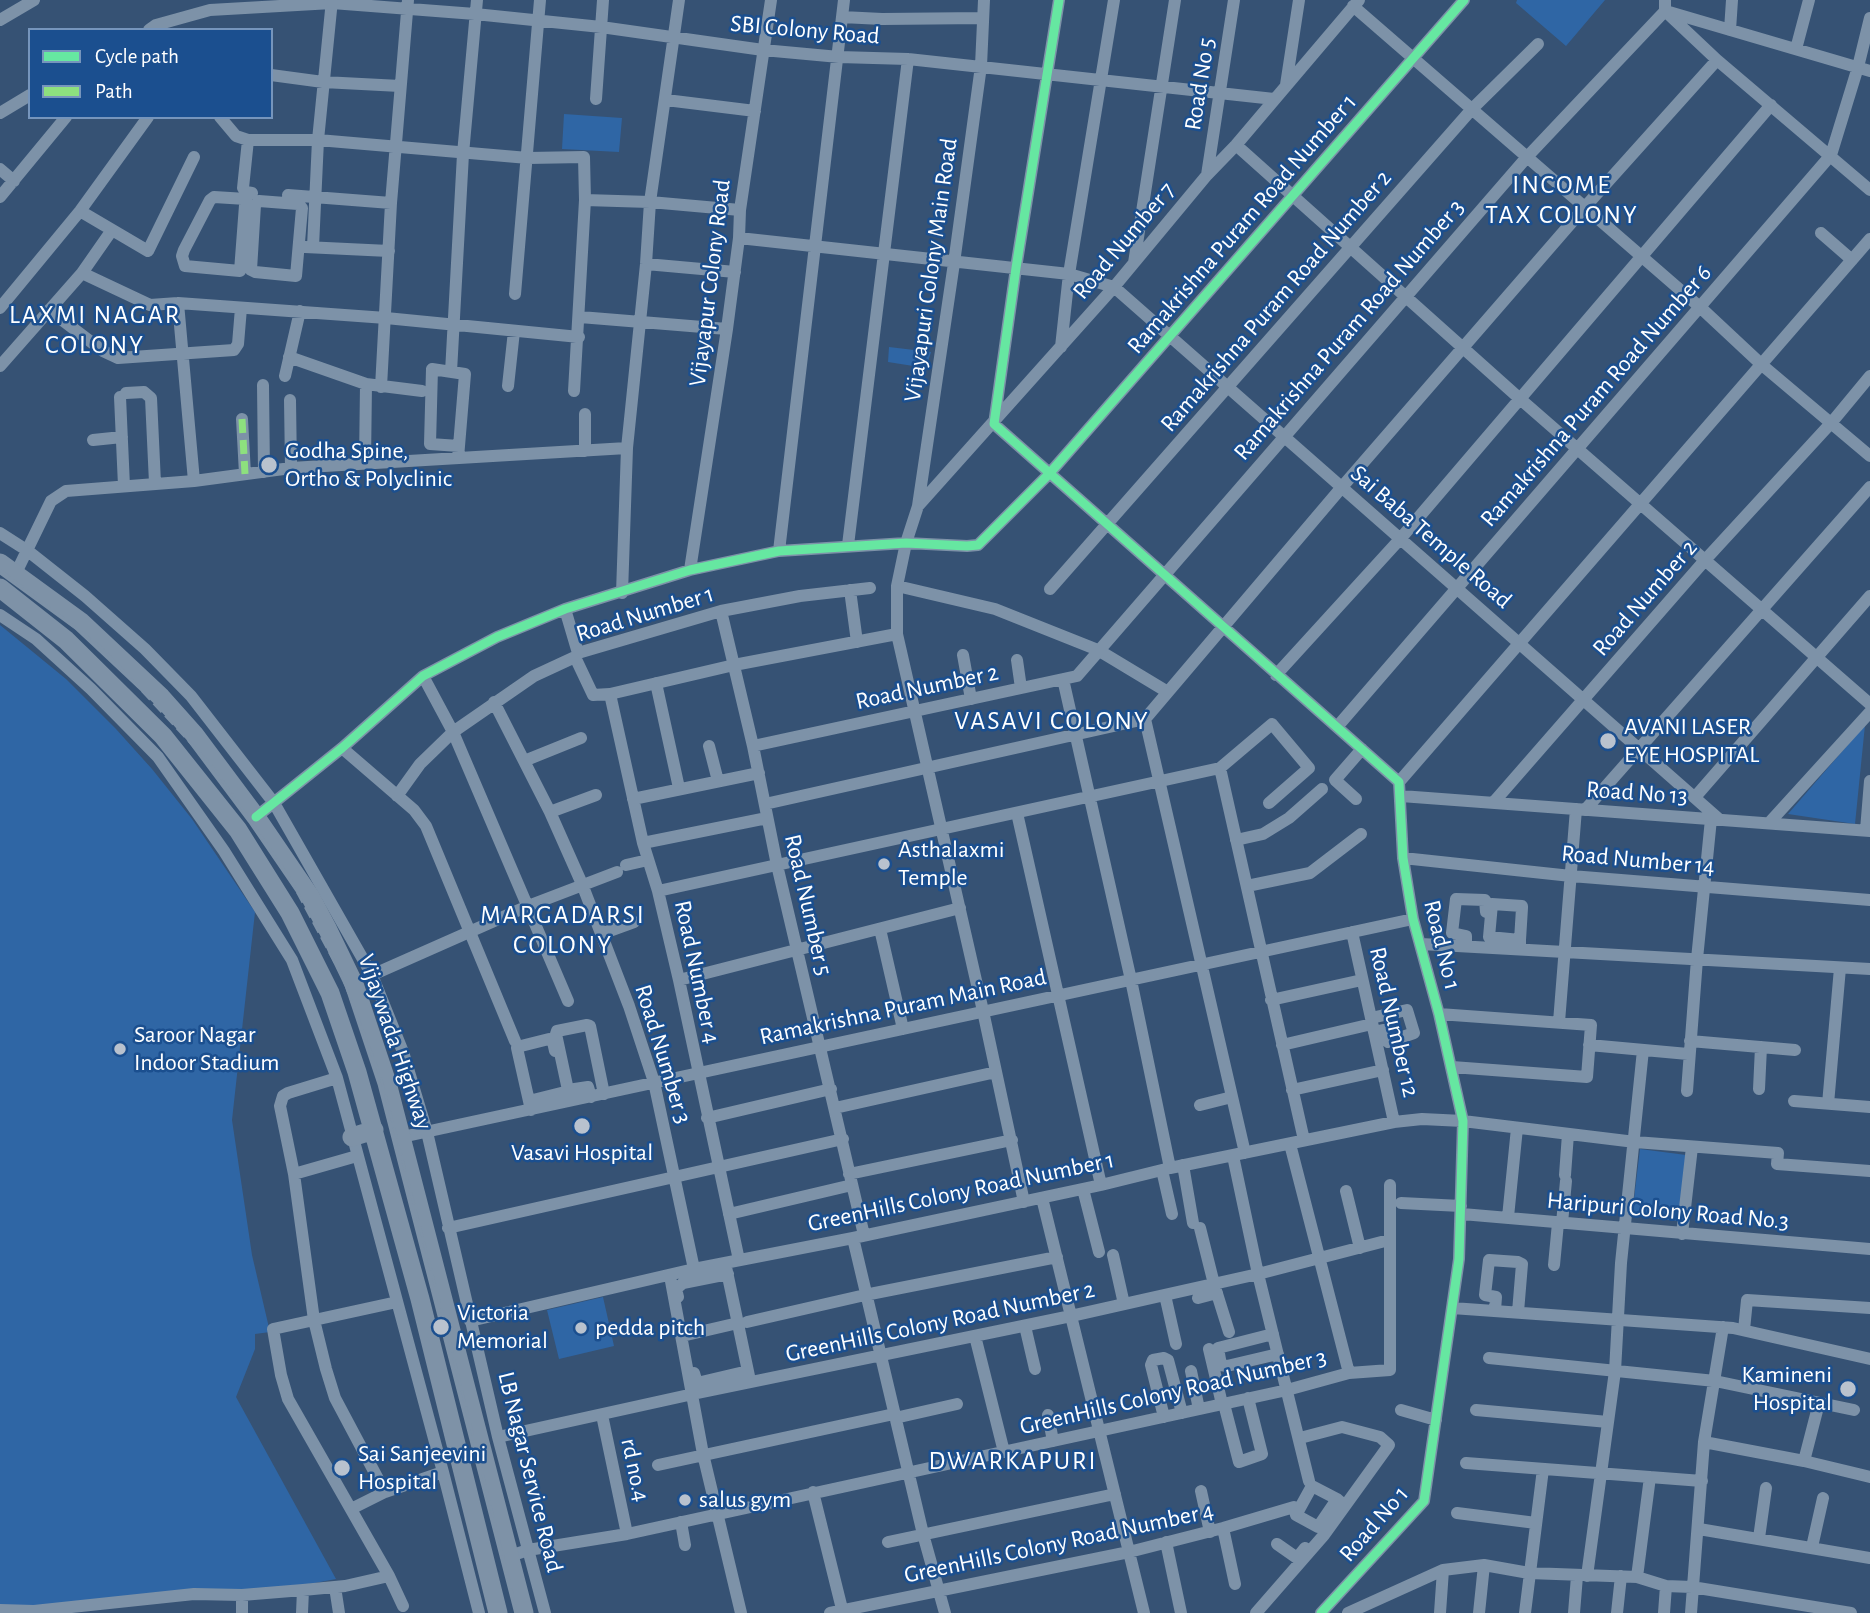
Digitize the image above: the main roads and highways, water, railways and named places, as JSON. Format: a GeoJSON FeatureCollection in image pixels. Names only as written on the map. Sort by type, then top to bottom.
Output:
{"type":"FeatureCollection","features":[{"type":"Feature","properties":{"kind":"highway","name":"Vijaywada Highway"},"geometry":{"type":"LineString","coordinates":[[8,568],[81,622],[162,697],[194,734],[256,817],[310,896],[328,930],[354,984],[387,1083],[491,1482],[519,1553],[524,1613]]}},
{"type":"Feature","properties":{"kind":"highway","name":"Vijaywada Highway"},"geometry":{"type":"LineString","coordinates":[[0,588],[66,640],[163,736],[238,830],[296,924],[330,993],[374,1130],[420,1299],[498,1613]]}},
{"type":"Feature","properties":{"kind":"highway"},"geometry":{"type":"LineString","coordinates":[[66,640],[81,622]]}},
{"type":"Feature","properties":{"kind":"highway"},"geometry":{"type":"LineString","coordinates":[[296,924],[318,910]]}},
{"type":"Feature","properties":{"kind":"highway"},"geometry":{"type":"LineString","coordinates":[[306,944],[328,930]]}},
{"type":"Feature","properties":{"kind":"highway"},"geometry":{"type":"LineString","coordinates":[[355,1146],[374,1130]]}},
{"type":"Feature","properties":{"kind":"highway"},"geometry":{"type":"LineString","coordinates":[[466,1487],[491,1482]]}},
{"type":"Feature","properties":{"kind":"railway"},"geometry":{"type":"LineString","coordinates":[[0,570],[102,648],[213,767],[288,875],[342,976],[381,1078],[517,1613]]}},
{"type":"Feature","properties":{"kind":"place","name":"Godha Spine, Ortho & Polyclinic"},"geometry":{"type":"Point","coordinates":[269,465]}},
{"type":"Feature","properties":{"kind":"place","name":"AVANI LASER EYE HOSPITAL"},"geometry":{"type":"Point","coordinates":[1608,741]}},
{"type":"Feature","properties":{"kind":"place","name":"Asthalaxmi Temple"},"geometry":{"type":"Point","coordinates":[884,864]}},
{"type":"Feature","properties":{"kind":"place","name":"Saroor Nagar Indoor Stadium"},"geometry":{"type":"Point","coordinates":[120,1049]}},
{"type":"Feature","properties":{"kind":"place","name":"Vasavi Hospital"},"geometry":{"type":"Point","coordinates":[582,1126]}},
{"type":"Feature","properties":{"kind":"place","name":"Victoria Memorial"},"geometry":{"type":"Point","coordinates":[441,1327]}},
{"type":"Feature","properties":{"kind":"place","name":"pedda pitch"},"geometry":{"type":"Point","coordinates":[581,1328]}},
{"type":"Feature","properties":{"kind":"place","name":"Kamineni Hospital"},"geometry":{"type":"Point","coordinates":[1848,1389]}},
{"type":"Feature","properties":{"kind":"place","name":"Sai Sanjeevini Hospital"},"geometry":{"type":"Point","coordinates":[342,1468]}},
{"type":"Feature","properties":{"kind":"place","name":"salus gym"},"geometry":{"type":"Point","coordinates":[685,1500]}},
{"type":"Feature","properties":{"kind":"district","name":"INCOME TAX COLONY"},"geometry":{"type":"Point","coordinates":[1562,200]}},
{"type":"Feature","properties":{"kind":"district","name":"LAXMI NAGAR COLONY"},"geometry":{"type":"Point","coordinates":[95,330]}},
{"type":"Feature","properties":{"kind":"district","name":"VASAVI COLONY"},"geometry":{"type":"Point","coordinates":[1052,721]}},
{"type":"Feature","properties":{"kind":"district","name":"MARGADARSI COLONY"},"geometry":{"type":"Point","coordinates":[563,930]}},
{"type":"Feature","properties":{"kind":"district","name":"DWARKAPURI"},"geometry":{"type":"Point","coordinates":[1013,1461]}}]}
